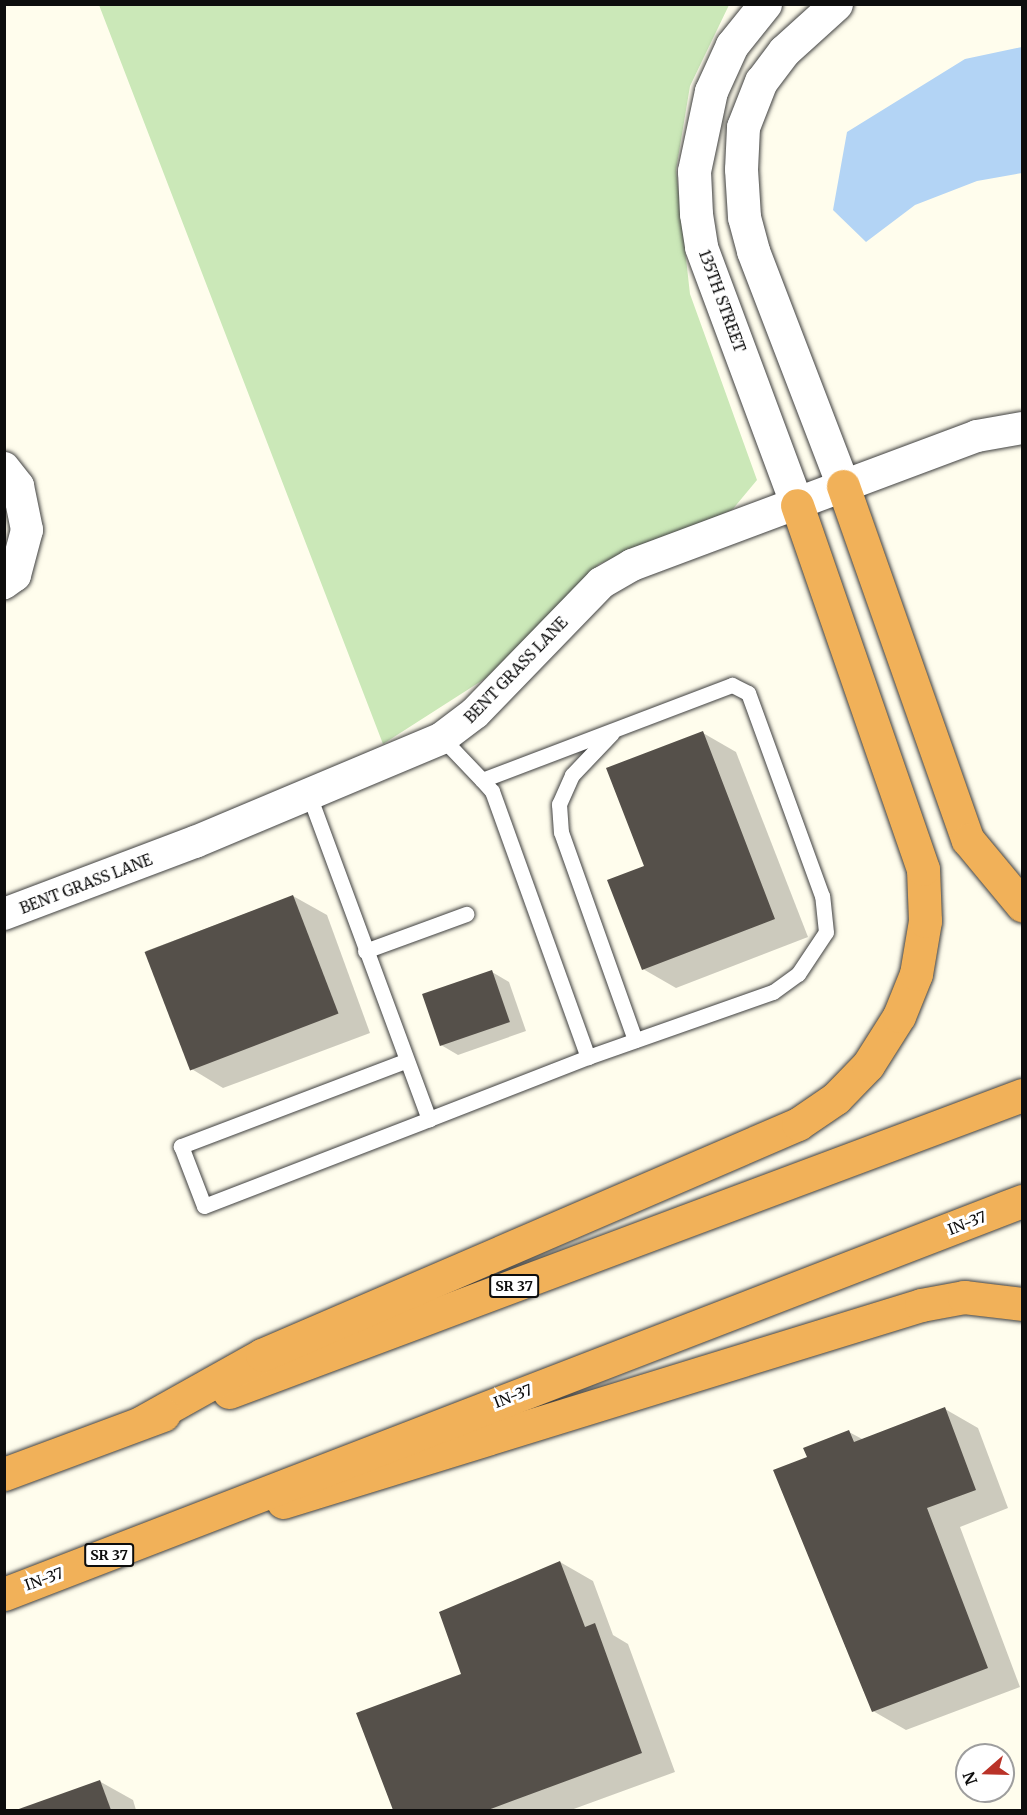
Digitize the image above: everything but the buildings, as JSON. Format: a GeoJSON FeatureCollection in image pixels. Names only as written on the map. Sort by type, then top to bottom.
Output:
{"type":"FeatureCollection","features":[{"type":"Feature","properties":{"kind":"highway"},"geometry":{"type":"LineString","coordinates":[[843,486],[968,840],[997,881],[1023,905]]}},
{"type":"Feature","properties":{"kind":"highway"},"geometry":{"type":"LineString","coordinates":[[142,1422],[262,1355],[798,1124],[836,1098],[868,1065],[899,1016],[916,974],[925,921],[923,869],[797,505]]}},
{"type":"Feature","properties":{"kind":"highway","name":"SR 37"},"geometry":{"type":"LineString","coordinates":[[4,1474],[1023,1095]]}},
{"type":"Feature","properties":{"kind":"highway","name":"IN-37"},"geometry":{"type":"LineString","coordinates":[[4,1594],[214,1517],[316,1471],[1023,1201]]}},
{"type":"Feature","properties":{"kind":"highway"},"geometry":{"type":"LineString","coordinates":[[214,1517],[308,1497],[921,1305],[964,1297],[1023,1304]]}},
{"type":"Feature","properties":{"kind":"street","name":"135TH STREET"},"geometry":{"type":"LineString","coordinates":[[765,4],[732,45],[711,91],[694,171],[701,247],[797,505]]}},
{"type":"Feature","properties":{"kind":"street"},"geometry":{"type":"LineString","coordinates":[[836,4],[784,51],[761,81],[743,127],[744,217],[772,306],[843,486]]}},
{"type":"Feature","properties":{"kind":"street","name":"BENT GRASS LANE"},"geometry":{"type":"LineString","coordinates":[[4,914],[309,795],[442,738],[475,713],[615,573],[977,436],[1023,428]]}},
{"type":"Feature","properties":{"kind":"street"},"geometry":{"type":"LineString","coordinates":[[4,468],[26,506],[27,530],[15,575],[4,583]]}},
{"type":"Feature","properties":{"kind":"lane"},"geometry":{"type":"LineString","coordinates":[[405,1061],[181,1146],[204,1206],[588,1057],[773,992],[798,974],[826,932],[822,896],[748,693],[732,685],[482,780]]}},
{"type":"Feature","properties":{"kind":"lane"},"geometry":{"type":"LineString","coordinates":[[616,729],[572,775],[559,804],[561,832],[635,1040]]}},
{"type":"Feature","properties":{"kind":"lane"},"geometry":{"type":"LineString","coordinates":[[442,738],[492,791],[588,1057]]}},
{"type":"Feature","properties":{"kind":"lane"},"geometry":{"type":"LineString","coordinates":[[309,795],[405,1061],[429,1119]]}},
{"type":"Feature","properties":{"kind":"lane"},"geometry":{"type":"LineString","coordinates":[[365,951],[466,914]]}},
{"type":"Feature","properties":{"kind":"green space"},"geometry":{"type":"Polygon","coordinates":[[[99,5],[729,5],[690,86],[676,170],[690,294],[757,480],[732,510],[599,564],[486,678],[383,744],[99,5]]]}},
{"type":"Feature","properties":{"kind":"water"},"geometry":{"type":"Polygon","coordinates":[[[1022,47],[1022,173],[977,181],[915,205],[866,242],[833,210],[847,132],[965,59],[1022,47]]]}}]}
